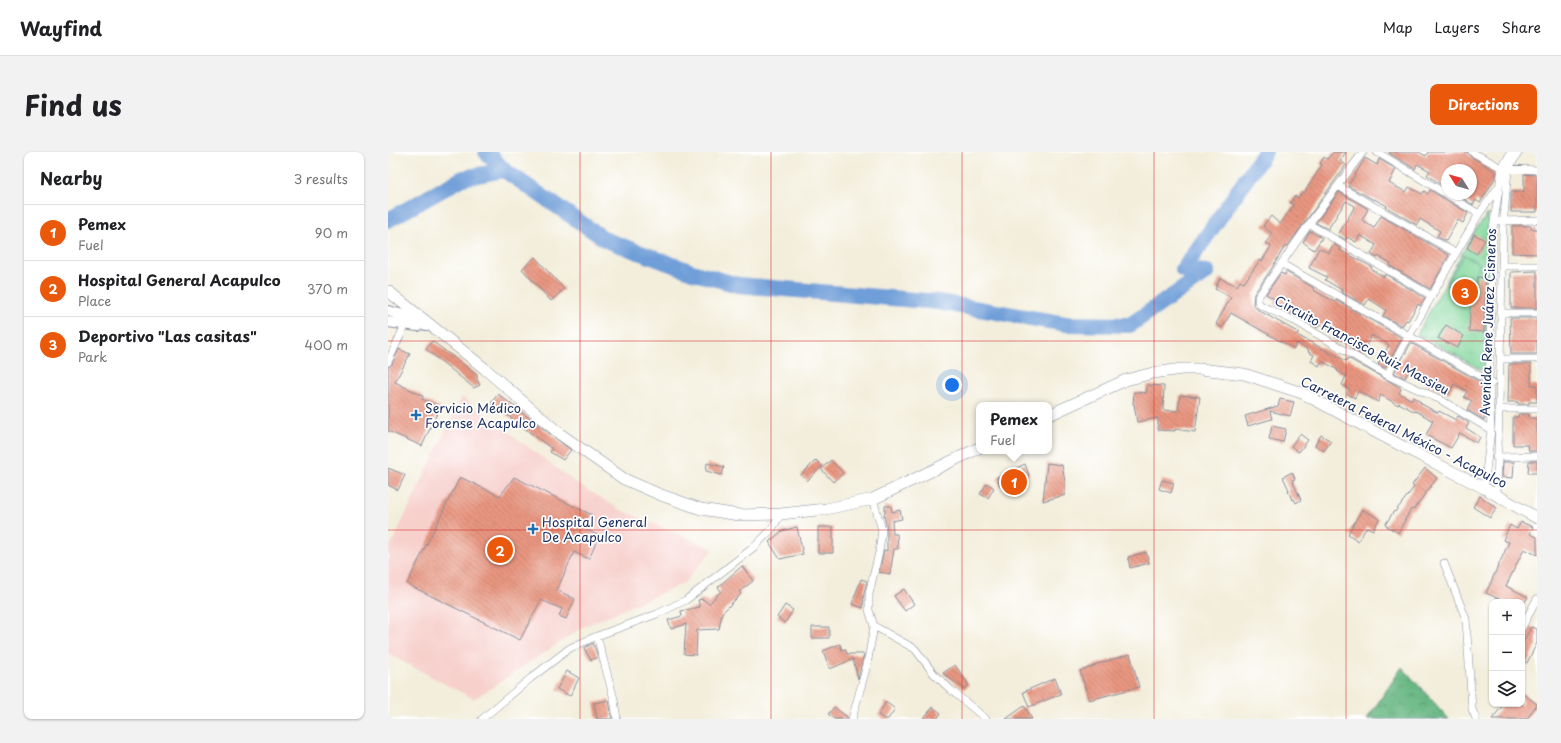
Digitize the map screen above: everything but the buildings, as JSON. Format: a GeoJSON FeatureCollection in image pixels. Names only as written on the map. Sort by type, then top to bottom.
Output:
{"type":"FeatureCollection","features":[{"type":"Feature","properties":{"kind":"main road"},"geometry":{"type":"LineString","coordinates":[[388,291],[484,368],[560,434],[624,479],[661,495],[701,509],[739,515],[781,514],[826,509],[873,499],[976,449]]}},
{"type":"Feature","properties":{"kind":"main road"},"geometry":{"type":"LineString","coordinates":[[388,311],[407,316],[435,328]]}},
{"type":"Feature","properties":{"kind":"main road"},"geometry":{"type":"LineString","coordinates":[[388,322],[406,323],[435,328]]}},
{"type":"Feature","properties":{"kind":"main road","name":"Carretera Federal México - Acapulco"},"geometry":{"type":"LineString","coordinates":[[1052,414],[1126,380],[1153,373],[1182,369],[1200,369],[1244,374],[1302,393],[1484,488],[1537,518]]}},
{"type":"Feature","properties":{"kind":"street","name":"Circuito Francisco Ruiz Massieu"},"geometry":{"type":"LineString","coordinates":[[1364,152],[1309,224],[1258,297],[1258,301],[1260,305],[1295,321],[1387,375],[1441,400],[1490,430]]}},
{"type":"Feature","properties":{"kind":"street"},"geometry":{"type":"LineString","coordinates":[[1377,152],[1479,214]]}},
{"type":"Feature","properties":{"kind":"street"},"geometry":{"type":"LineString","coordinates":[[1472,152],[1505,169],[1537,170]]}},
{"type":"Feature","properties":{"kind":"street","name":"Avenida Rene Juárez Cisneros"},"geometry":{"type":"LineString","coordinates":[[1484,488],[1490,430],[1489,382],[1493,229],[1503,186],[1505,169],[1511,152]]}},
{"type":"Feature","properties":{"kind":"street","name":"Avenida Rene Juárez Cisneros"},"geometry":{"type":"LineString","coordinates":[[1505,169],[1519,152]]}},
{"type":"Feature","properties":{"kind":"street"},"geometry":{"type":"LineString","coordinates":[[1338,186],[1456,253]]}},
{"type":"Feature","properties":{"kind":"street","name":"Avenida Rene Juárez Cisneros"},"geometry":{"type":"LineString","coordinates":[[1387,375],[1479,214],[1503,186]]}},
{"type":"Feature","properties":{"kind":"street","name":"Avenida Rene Juárez Cisneros"},"geometry":{"type":"LineString","coordinates":[[1496,495],[1503,186]]}},
{"type":"Feature","properties":{"kind":"street"},"geometry":{"type":"LineString","coordinates":[[1495,220],[1537,220]]}},
{"type":"Feature","properties":{"kind":"street"},"geometry":{"type":"LineString","coordinates":[[1309,224],[1432,296]]}},
{"type":"Feature","properties":{"kind":"street"},"geometry":{"type":"LineString","coordinates":[[1282,264],[1499,387]]}},
{"type":"Feature","properties":{"kind":"street"},"geometry":{"type":"LineString","coordinates":[[1502,266],[1537,266]]}},
{"type":"Feature","properties":{"kind":"street"},"geometry":{"type":"LineString","coordinates":[[1500,313],[1537,313]]}},
{"type":"Feature","properties":{"kind":"street"},"geometry":{"type":"LineString","coordinates":[[388,362],[406,323]]}},
{"type":"Feature","properties":{"kind":"street"},"geometry":{"type":"LineString","coordinates":[[1500,359],[1537,359]]}},
{"type":"Feature","properties":{"kind":"street"},"geometry":{"type":"LineString","coordinates":[[1498,409],[1537,409]]}},
{"type":"Feature","properties":{"kind":"street"},"geometry":{"type":"LineString","coordinates":[[1496,457],[1537,456]]}},
{"type":"Feature","properties":{"kind":"street"},"geometry":{"type":"LineString","coordinates":[[852,719],[867,665],[874,626],[869,610],[869,594],[879,552],[882,530],[873,499]]}},
{"type":"Feature","properties":{"kind":"street"},"geometry":{"type":"LineString","coordinates":[[482,719],[570,648],[597,636],[657,614],[686,600],[754,547],[772,530],[781,514]]}},
{"type":"Feature","properties":{"kind":"street"},"geometry":{"type":"LineString","coordinates":[[1444,563],[1466,618],[1472,709],[1476,719]]}},
{"type":"Feature","properties":{"kind":"street"},"geometry":{"type":"LineString","coordinates":[[1525,621],[1537,599]]}},
{"type":"Feature","properties":{"kind":"street"},"geometry":{"type":"LineString","coordinates":[[874,626],[915,649],[934,674],[986,719]]}},
{"type":"Feature","properties":{"kind":"street"},"geometry":{"type":"LineString","coordinates":[[597,636],[614,699],[617,719]]}},
{"type":"Feature","properties":{"kind":"shaded area","name":"Hospital General De Acapulco"},"geometry":{"type":"Polygon","coordinates":[[[462,397],[576,483],[621,510],[713,549],[684,583],[583,627],[474,699],[388,654],[388,551],[462,397]]]}},
{"type":"Feature","properties":{"kind":"green space"},"geometry":{"type":"Polygon","coordinates":[[[1488,214],[1488,316],[1485,372],[1417,334],[1475,230],[1488,214]]]}},
{"type":"Feature","properties":{"kind":"green space"},"geometry":{"type":"Polygon","coordinates":[[[1464,255],[1480,264],[1470,286],[1467,284],[1461,295],[1446,285],[1464,255]]]}},
{"type":"Feature","properties":{"kind":"green space"},"geometry":{"type":"Polygon","coordinates":[[[1402,667],[1449,719],[1367,719],[1402,667]]]}},
{"type":"Feature","properties":{"kind":"waterway"},"geometry":{"type":"LineString","coordinates":[[486,152],[504,170],[606,240],[695,273],[738,285],[938,302],[1066,324],[1130,325],[1207,272],[1183,270],[1265,152]]}},
{"type":"Feature","properties":{"kind":"waterway"},"geometry":{"type":"LineString","coordinates":[[388,220],[463,178],[504,170]]}},
{"type":"Feature","properties":{"kind":"place","name":"Deportivo \"Las casitas\""},"geometry":{"type":"Point","coordinates":[1465,292]}},
{"type":"Feature","properties":{"kind":"place","name":"Servicio Médico Forense Acapulco"},"geometry":{"type":"Point","coordinates":[416,415]}},
{"type":"Feature","properties":{"kind":"place","name":"Pemex"},"geometry":{"type":"Point","coordinates":[1014,482]}},
{"type":"Feature","properties":{"kind":"place","name":"Hospital General De Acapulco"},"geometry":{"type":"Point","coordinates":[533,529]}},
{"type":"Feature","properties":{"kind":"place","name":"Hospital General Acapulco"},"geometry":{"type":"Point","coordinates":[500,550]}}]}
